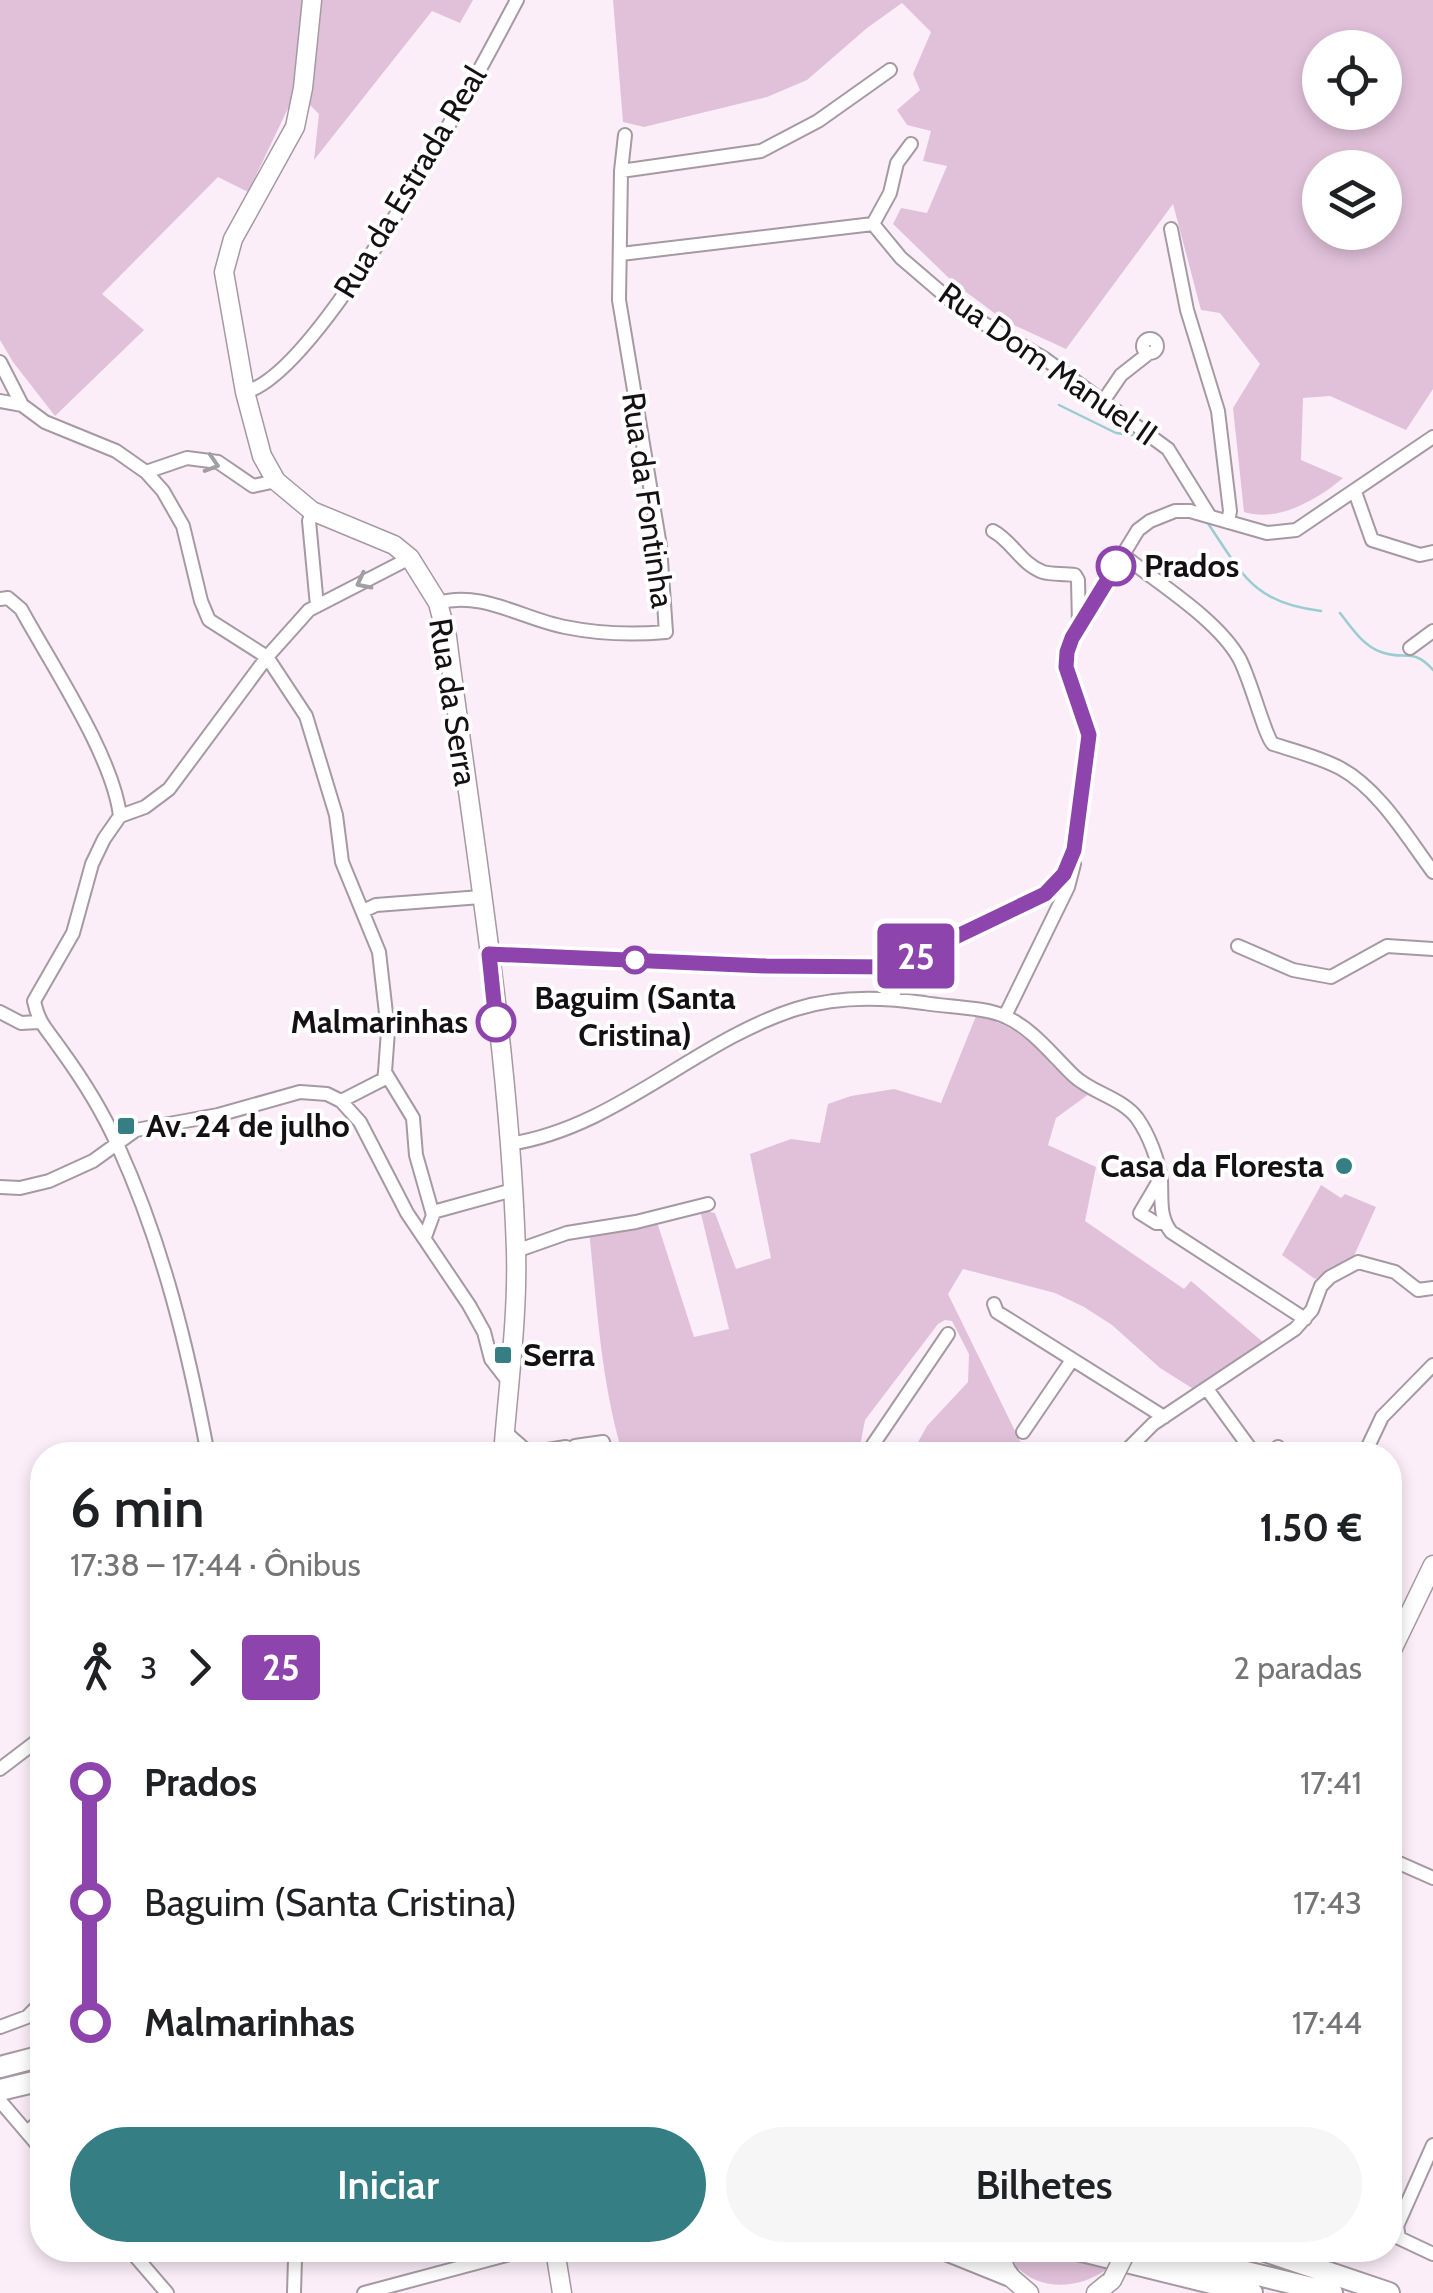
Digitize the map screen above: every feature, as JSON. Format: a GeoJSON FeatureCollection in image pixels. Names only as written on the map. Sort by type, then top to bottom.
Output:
{"type":"FeatureCollection","features":[{"type":"Feature","properties":{"kind":"highway"},"geometry":{"type":"LineString","coordinates":[[0,2066],[30,2059]]}},
{"type":"Feature","properties":{"kind":"highway"},"geometry":{"type":"LineString","coordinates":[[0,2090],[30,2083]]}},
{"type":"Feature","properties":{"kind":"highway"},"geometry":{"type":"LineString","coordinates":[[970,2262],[1013,2283]]}},
{"type":"Feature","properties":{"kind":"highway"},"geometry":{"type":"LineString","coordinates":[[1127,2262],[1252,2293]]}},
{"type":"Feature","properties":{"kind":"highway"},"geometry":{"type":"LineString","coordinates":[[1205,2262],[1332,2293]]}},
{"type":"Feature","properties":{"kind":"highway"},"geometry":{"type":"LineString","coordinates":[[1297,2262],[1389,2293]]}},
{"type":"Feature","properties":{"kind":"main road","name":"Rua da Serra"},"geometry":{"type":"LineString","coordinates":[[312,0],[296,127],[232,239],[224,272],[245,392],[262,456],[276,482],[312,511],[394,545],[410,558],[438,603],[447,637],[510,1144],[516,1251],[504,1442]]}},
{"type":"Feature","properties":{"kind":"main road"},"geometry":{"type":"LineString","coordinates":[[1402,1613],[1433,1565]]}},
{"type":"Feature","properties":{"kind":"main road"},"geometry":{"type":"LineString","coordinates":[[557,2262],[562,2293]]}},
{"type":"Feature","properties":{"kind":"main road"},"geometry":{"type":"LineString","coordinates":[[1096,2293],[1112,2280],[1121,2262]]}},
{"type":"Feature","properties":{"kind":"main road"},"geometry":{"type":"LineString","coordinates":[[1013,2283],[1029,2293]]}},
{"type":"Feature","properties":{"kind":"street","name":"Rua da Estrada Real"},"geometry":{"type":"LineString","coordinates":[[245,392],[258,389],[292,361],[374,251],[518,0]]}},
{"type":"Feature","properties":{"kind":"street"},"geometry":{"type":"LineString","coordinates":[[621,171],[761,150],[818,121],[890,70]]}},
{"type":"Feature","properties":{"kind":"street","name":"Rua da Fontinha"},"geometry":{"type":"LineString","coordinates":[[438,603],[457,598],[564,627],[629,636],[666,632],[660,546],[619,300],[625,135]]}},
{"type":"Feature","properties":{"kind":"street"},"geometry":{"type":"LineString","coordinates":[[621,254],[873,224],[890,193],[897,164],[911,144]]}},
{"type":"Feature","properties":{"kind":"street","name":"Rua Dom Manuel II"},"geometry":{"type":"LineString","coordinates":[[873,224],[901,258],[964,312],[1045,359],[1168,449],[1209,515]]}},
{"type":"Feature","properties":{"kind":"street"},"geometry":{"type":"LineString","coordinates":[[1170,230],[1187,310],[1218,411],[1228,522]]}},
{"type":"Feature","properties":{"kind":"street"},"geometry":{"type":"LineString","coordinates":[[1104,400],[1121,376],[1149,353]]}},
{"type":"Feature","properties":{"kind":"street"},"geometry":{"type":"LineString","coordinates":[[0,362],[22,405]]}},
{"type":"Feature","properties":{"kind":"street"},"geometry":{"type":"LineString","coordinates":[[0,401],[22,405],[45,422],[116,452],[146,472],[163,491],[182,526],[200,601],[209,620],[267,656],[306,716],[336,814],[342,862],[379,952],[388,1032],[384,1079],[341,1101]]}},
{"type":"Feature","properties":{"kind":"street"},"geometry":{"type":"LineString","coordinates":[[1004,1016],[1074,871],[1089,735],[1066,667],[1067,652],[1138,530],[1162,515],[1190,511],[1267,533],[1296,530],[1433,437]]}},
{"type":"Feature","properties":{"kind":"street"},"geometry":{"type":"LineString","coordinates":[[146,472],[187,458],[218,462],[254,486],[276,482]]}},
{"type":"Feature","properties":{"kind":"street"},"geometry":{"type":"LineString","coordinates":[[1355,492],[1371,538],[1420,555],[1433,552]]}},
{"type":"Feature","properties":{"kind":"street"},"geometry":{"type":"LineString","coordinates":[[312,511],[309,521],[317,606]]}},
{"type":"Feature","properties":{"kind":"street"},"geometry":{"type":"LineString","coordinates":[[993,531],[1003,536],[1030,565],[1044,572],[1075,575],[1079,626]]}},
{"type":"Feature","properties":{"kind":"street"},"geometry":{"type":"LineString","coordinates":[[1123,555],[1224,636],[1248,677],[1263,715],[1267,739],[1341,768],[1361,783],[1433,872]]}},
{"type":"Feature","properties":{"kind":"street"},"geometry":{"type":"LineString","coordinates":[[205,1442],[166,1271],[117,1144],[58,1045],[38,1022],[34,1001],[64,951],[92,864],[120,816],[145,807],[168,789],[267,656],[309,610],[410,558]]}},
{"type":"Feature","properties":{"kind":"street"},"geometry":{"type":"LineString","coordinates":[[0,599],[8,598],[21,608],[118,795],[120,816]]}},
{"type":"Feature","properties":{"kind":"street"},"geometry":{"type":"LineString","coordinates":[[1410,648],[1433,631]]}},
{"type":"Feature","properties":{"kind":"street"},"geometry":{"type":"LineString","coordinates":[[489,954],[766,966],[893,967],[1045,894],[1064,874],[1074,850]]}},
{"type":"Feature","properties":{"kind":"street"},"geometry":{"type":"LineString","coordinates":[[364,911],[376,905],[480,897]]}},
{"type":"Feature","properties":{"kind":"street"},"geometry":{"type":"LineString","coordinates":[[1238,946],[1293,970],[1331,976],[1387,946],[1433,949]]}},
{"type":"Feature","properties":{"kind":"street"},"geometry":{"type":"LineString","coordinates":[[893,967],[894,998]]}},
{"type":"Feature","properties":{"kind":"street"},"geometry":{"type":"LineString","coordinates":[[510,1144],[543,1139],[628,1099],[768,1020],[798,1008],[894,998],[1004,1016],[1037,1039],[1079,1080],[1135,1115],[1147,1134],[1160,1178],[1161,1212],[1170,1232],[1305,1319]]}},
{"type":"Feature","properties":{"kind":"street"},"geometry":{"type":"LineString","coordinates":[[0,1012],[21,1023],[38,1022]]}},
{"type":"Feature","properties":{"kind":"street"},"geometry":{"type":"LineString","coordinates":[[386,1072],[413,1118],[416,1154],[432,1212],[426,1237]]}},
{"type":"Feature","properties":{"kind":"street"},"geometry":{"type":"LineString","coordinates":[[0,1187],[20,1188],[49,1181],[94,1161],[136,1130],[218,1115],[300,1092],[327,1094],[341,1101],[360,1122],[386,1166],[406,1213],[469,1304],[484,1332],[491,1359],[508,1381]]}},
{"type":"Feature","properties":{"kind":"street"},"geometry":{"type":"LineString","coordinates":[[1160,1178],[1140,1213],[1164,1224]]}},
{"type":"Feature","properties":{"kind":"street"},"geometry":{"type":"LineString","coordinates":[[432,1212],[513,1190]]}},
{"type":"Feature","properties":{"kind":"street"},"geometry":{"type":"LineString","coordinates":[[516,1251],[567,1233],[636,1222],[708,1204]]}},
{"type":"Feature","properties":{"kind":"street"},"geometry":{"type":"LineString","coordinates":[[1136,1442],[1164,1417],[1305,1319],[1320,1286],[1358,1262],[1395,1272],[1426,1289]]}},
{"type":"Feature","properties":{"kind":"street"},"geometry":{"type":"LineString","coordinates":[[994,1304],[998,1312],[1164,1417]]}},
{"type":"Feature","properties":{"kind":"street"},"geometry":{"type":"LineString","coordinates":[[875,1442],[948,1334]]}},
{"type":"Feature","properties":{"kind":"street"},"geometry":{"type":"LineString","coordinates":[[1023,1432],[1072,1360]]}},
{"type":"Feature","properties":{"kind":"street"},"geometry":{"type":"LineString","coordinates":[[1370,1442],[1382,1417],[1433,1366]]}},
{"type":"Feature","properties":{"kind":"street"},"geometry":{"type":"LineString","coordinates":[[1207,1389],[1246,1442]]}},
{"type":"Feature","properties":{"kind":"street"},"geometry":{"type":"LineString","coordinates":[[504,1431],[516,1442]]}},
{"type":"Feature","properties":{"kind":"street"},"geometry":{"type":"LineString","coordinates":[[0,1769],[30,1746]]}},
{"type":"Feature","properties":{"kind":"street"},"geometry":{"type":"LineString","coordinates":[[1402,1864],[1433,1878]]}},
{"type":"Feature","properties":{"kind":"street"},"geometry":{"type":"LineString","coordinates":[[0,2027],[30,2014]]}},
{"type":"Feature","properties":{"kind":"street"},"geometry":{"type":"LineString","coordinates":[[0,2101],[30,2136]]}},
{"type":"Feature","properties":{"kind":"street"},"geometry":{"type":"LineString","coordinates":[[27,2132],[30,2129]]}},
{"type":"Feature","properties":{"kind":"street"},"geometry":{"type":"LineString","coordinates":[[1402,2215],[1433,2145]]}},
{"type":"Feature","properties":{"kind":"street"},"geometry":{"type":"LineString","coordinates":[[1402,2239],[1433,2254]]}},
{"type":"Feature","properties":{"kind":"street"},"geometry":{"type":"LineString","coordinates":[[140,2262],[167,2293]]}},
{"type":"Feature","properties":{"kind":"street"},"geometry":{"type":"LineString","coordinates":[[294,2293],[295,2262]]}},
{"type":"Feature","properties":{"kind":"street"},"geometry":{"type":"LineString","coordinates":[[364,2293],[480,2262]]}},
{"type":"Feature","properties":{"kind":"shaded area"},"geometry":{"type":"Polygon","coordinates":[[[0,0],[305,0],[291,102],[248,192],[218,177],[102,294],[144,330],[55,416],[0,340],[0,0]]]}},
{"type":"Feature","properties":{"kind":"shaded area"},"geometry":{"type":"Polygon","coordinates":[[[319,0],[473,0],[460,23],[432,11],[314,160],[319,114],[308,103],[319,0]]]}},
{"type":"Feature","properties":{"kind":"shaded area"},"geometry":{"type":"Polygon","coordinates":[[[613,0],[1433,0],[1433,389],[1406,430],[1330,396],[1303,398],[1301,460],[1343,478],[1310,501],[1284,512],[1244,512],[1233,408],[1260,364],[1220,313],[1201,310],[1173,204],[1066,349],[1005,321],[954,283],[893,224],[901,208],[927,213],[947,166],[923,161],[931,131],[907,125],[897,110],[920,90],[913,74],[931,32],[902,3],[807,80],[767,97],[644,127],[623,122],[613,0]]]}},
{"type":"Feature","properties":{"kind":"shaded area"},"geometry":{"type":"Polygon","coordinates":[[[976,1016],[995,1021],[1025,1038],[1089,1094],[1056,1118],[1048,1145],[1096,1167],[1085,1221],[1184,1289],[1191,1281],[1264,1343],[1195,1390],[1160,1368],[1112,1325],[1084,1307],[1055,1293],[963,1269],[948,1294],[1022,1442],[918,1442],[927,1426],[968,1382],[969,1354],[952,1321],[945,1320],[865,1420],[860,1442],[620,1442],[605,1372],[589,1231],[657,1222],[694,1337],[729,1329],[700,1210],[715,1213],[736,1269],[771,1258],[750,1154],[791,1139],[820,1143],[828,1104],[851,1096],[894,1089],[941,1103],[976,1016]]]}},
{"type":"Feature","properties":{"kind":"shaded area"},"geometry":{"type":"Polygon","coordinates":[[[1321,1185],[1341,1198],[1345,1194],[1376,1207],[1353,1258],[1315,1279],[1282,1255],[1321,1185]]]}},
{"type":"Feature","properties":{"kind":"shaded area"},"geometry":{"type":"Polygon","coordinates":[[[1089,2262],[1110,2267],[1082,2281],[1053,2284],[1039,2281],[1014,2264],[1089,2262]]]}},
{"type":"Feature","properties":{"kind":"waterway"},"geometry":{"type":"LineString","coordinates":[[1059,405],[1116,433],[1140,436]]}},
{"type":"Feature","properties":{"kind":"waterway"},"geometry":{"type":"LineString","coordinates":[[1207,522],[1252,583],[1280,601],[1321,611]]}},
{"type":"Feature","properties":{"kind":"waterway"},"geometry":{"type":"LineString","coordinates":[[1340,613],[1358,636],[1375,649],[1420,659],[1433,670]]}},
{"type":"Feature","properties":{"kind":"bus line","name":"25"},"geometry":{"type":"LineString","coordinates":[[496,1022],[489,954],[766,966],[893,967],[1045,894],[1064,874],[1074,850],[1089,735],[1066,667],[1067,652],[1116,566]]}},
{"type":"Feature","properties":{"kind":"place","name":"Prados"},"geometry":{"type":"Point","coordinates":[1116,566]}},
{"type":"Feature","properties":{"kind":"place","name":"Baguim (Santa Cristina)"},"geometry":{"type":"Point","coordinates":[635,960]}},
{"type":"Feature","properties":{"kind":"place","name":"Malmarinhas"},"geometry":{"type":"Point","coordinates":[496,1022]}},
{"type":"Feature","properties":{"kind":"place","name":"Av. 24 de julho"},"geometry":{"type":"Point","coordinates":[126,1126]}},
{"type":"Feature","properties":{"kind":"place","name":"Casa da Floresta"},"geometry":{"type":"Point","coordinates":[1344,1166]}},
{"type":"Feature","properties":{"kind":"place","name":"Serra"},"geometry":{"type":"Point","coordinates":[503,1355]}}]}
